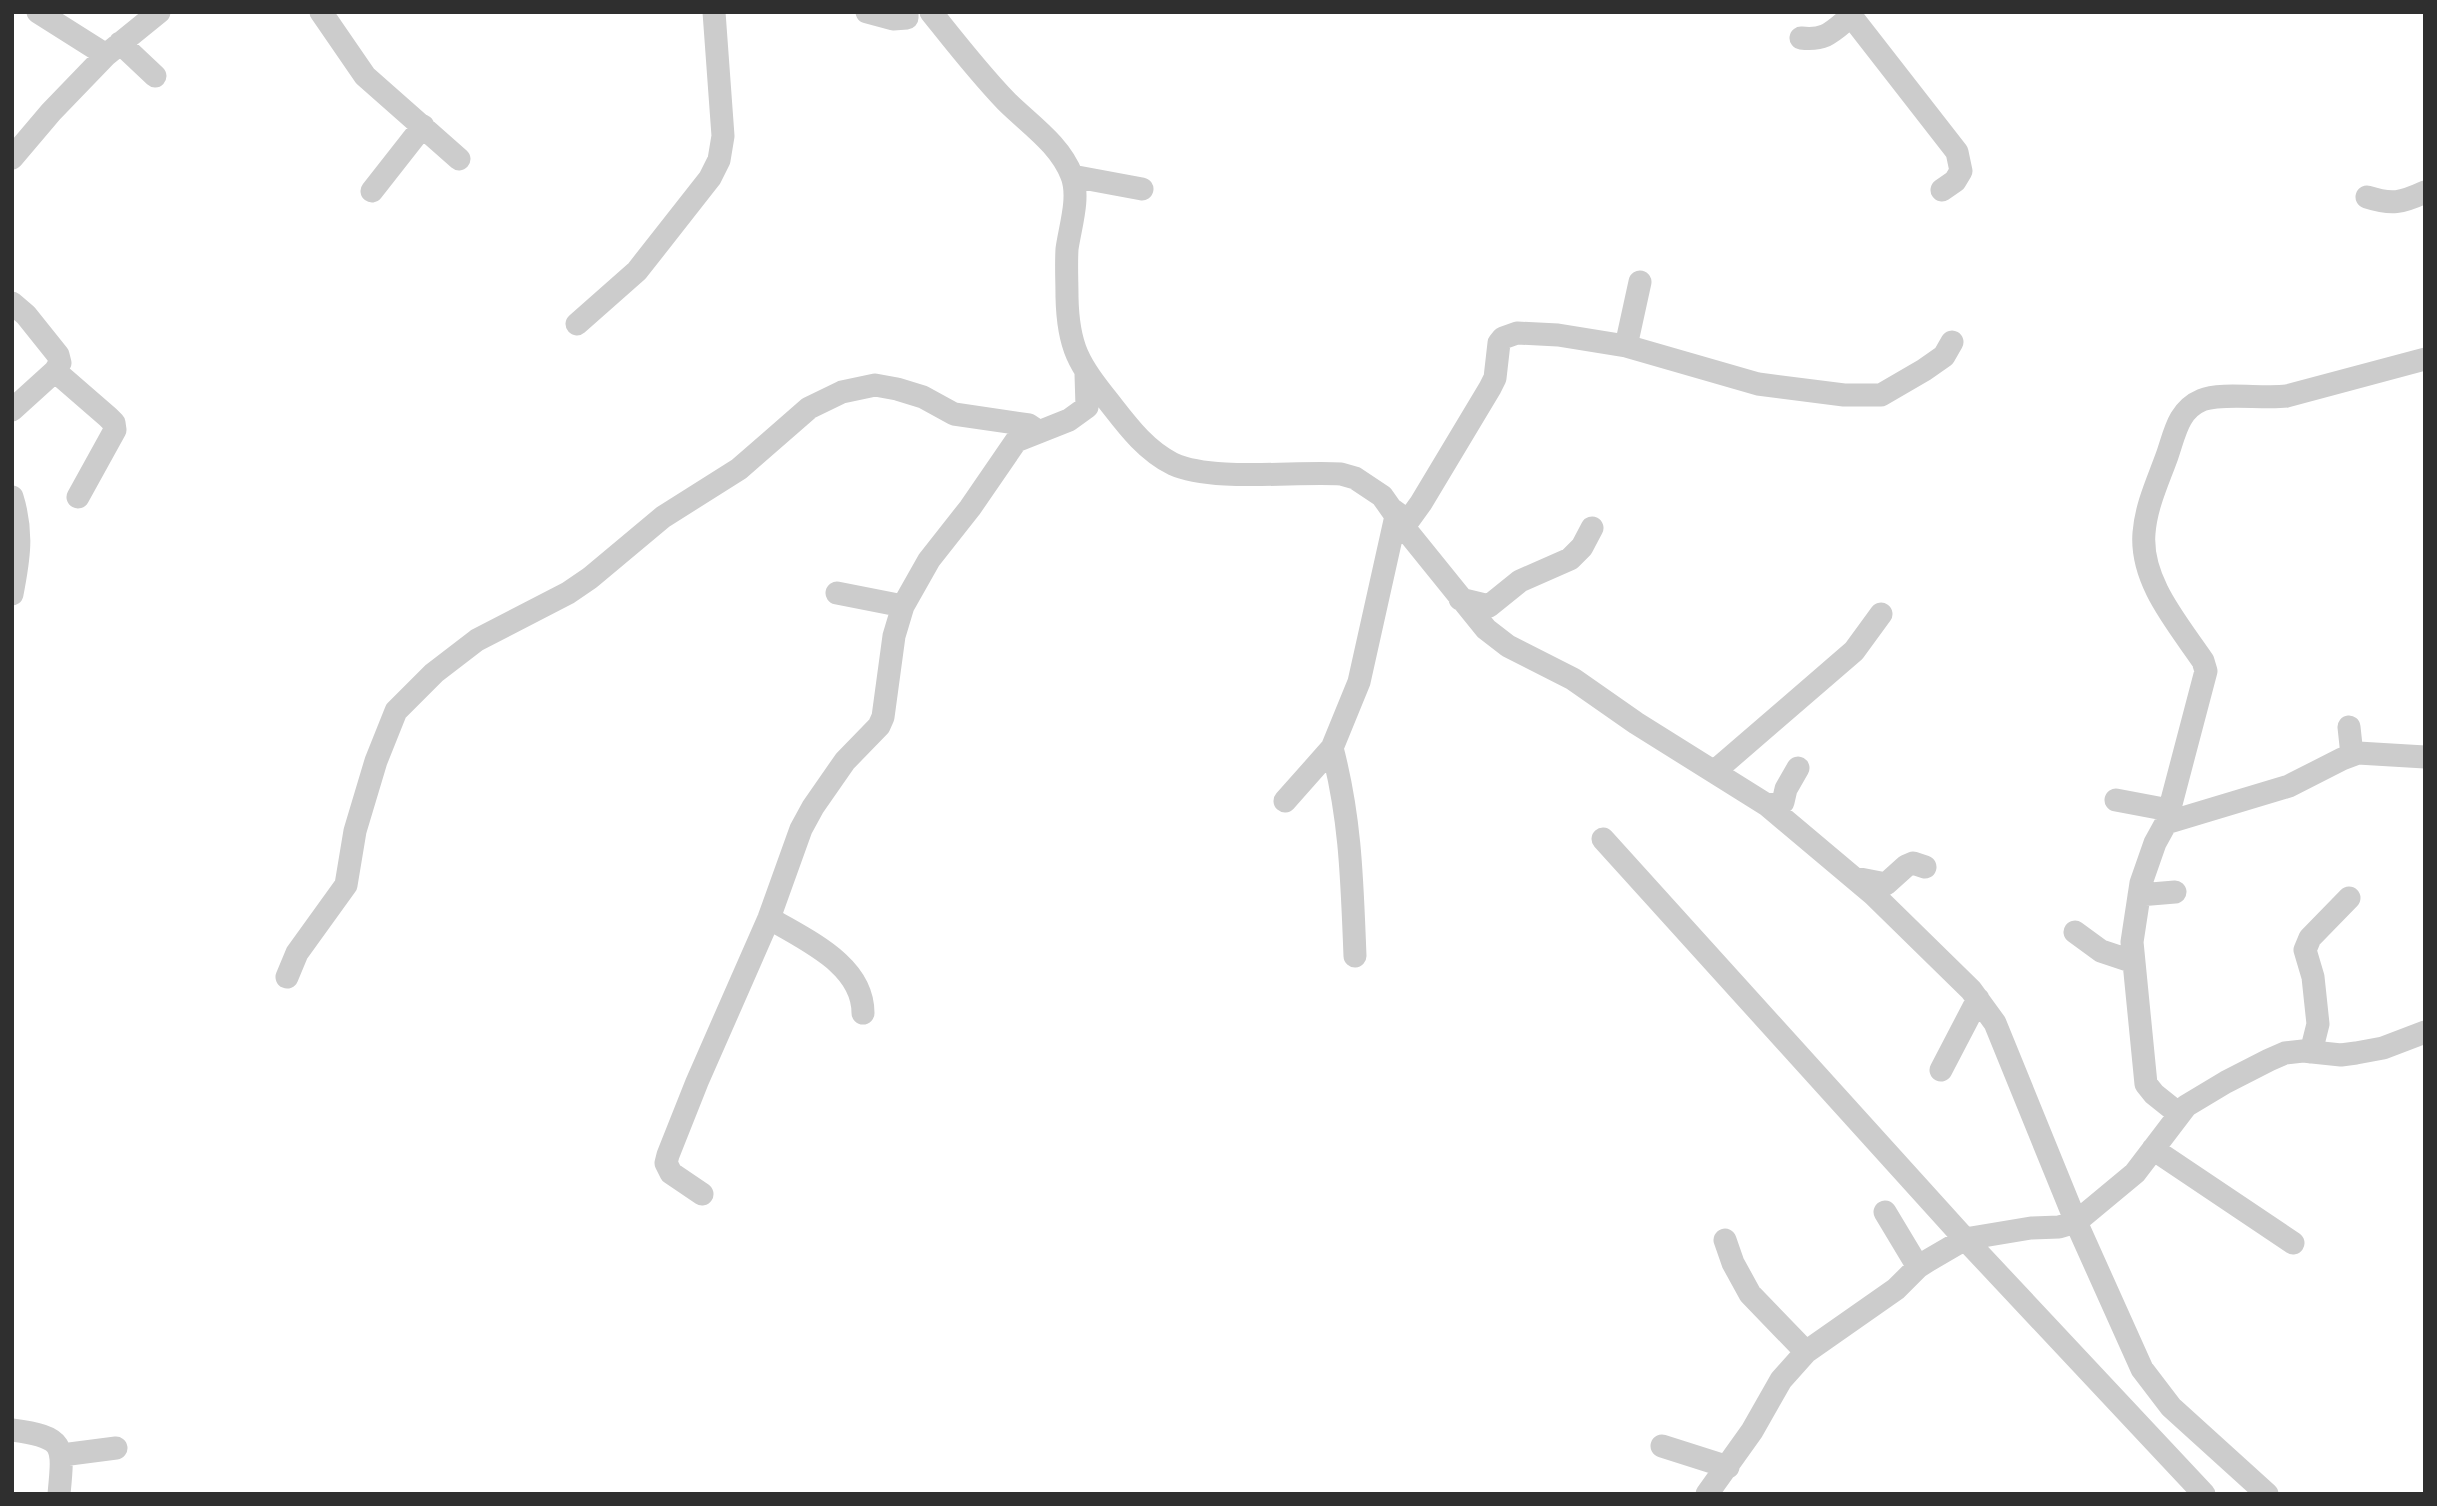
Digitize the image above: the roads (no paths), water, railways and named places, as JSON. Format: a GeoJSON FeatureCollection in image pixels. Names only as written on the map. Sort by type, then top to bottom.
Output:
{"type":"FeatureCollection","features":[{"type":"Feature","properties":{"kind":"street"},"geometry":{"type":"LineString","coordinates":[[38,12],[113,49],[155,76]]}},
{"type":"Feature","properties":{"kind":"street"},"geometry":{"type":"LineString","coordinates":[[12,158],[51,112],[113,49],[159,12]]}},
{"type":"Feature","properties":{"kind":"street"},"geometry":{"type":"LineString","coordinates":[[321,12],[365,76],[459,159]]}},
{"type":"Feature","properties":{"kind":"street"},"geometry":{"type":"LineString","coordinates":[[577,324],[637,271],[710,178],[719,160],[723,136],[714,12]]}},
{"type":"Feature","properties":{"kind":"street"},"geometry":{"type":"LineString","coordinates":[[867,12],[893,19],[907,18],[907,12]]}},
{"type":"Feature","properties":{"kind":"street"},"geometry":{"type":"LineString","coordinates":[[931,12],[1006,100],[1054,147],[1072,176],[1075,188],[1067,252],[1067,301],[1073,349],[1086,374],[1133,433],[1157,454],[1190,469],[1234,473],[1341,474],[1373,488],[1486,629],[1508,646],[1573,679],[1636,723],[1767,805],[1855,878],[1948,966],[1978,999],[1995,1023],[2076,1222],[2142,1370],[2171,1408],[2267,1494]]}},
{"type":"Feature","properties":{"kind":"street"},"geometry":{"type":"LineString","coordinates":[[1801,38],[1817,40],[1831,33],[1849,15],[1956,152],[1961,171],[1955,181],[1942,190]]}},
{"type":"Feature","properties":{"kind":"street"},"geometry":{"type":"LineString","coordinates":[[372,191],[423,126]]}},
{"type":"Feature","properties":{"kind":"street"},"geometry":{"type":"LineString","coordinates":[[1072,176],[1142,189]]}},
{"type":"Feature","properties":{"kind":"street"},"geometry":{"type":"LineString","coordinates":[[2367,197],[2386,202],[2402,202],[2425,192]]}},
{"type":"Feature","properties":{"kind":"street"},"geometry":{"type":"LineString","coordinates":[[1626,346],[1640,282]]}},
{"type":"Feature","properties":{"kind":"street"},"geometry":{"type":"LineString","coordinates":[[12,303],[26,315],[58,355],[60,363],[55,371],[12,410]]}},
{"type":"Feature","properties":{"kind":"street"},"geometry":{"type":"LineString","coordinates":[[1393,512],[1408,521],[1425,497],[1495,378],[1499,343],[1503,338],[1517,333],[1558,335],[1626,346],[1758,384],[1844,395],[1881,395],[1944,356],[1952,342]]}},
{"type":"Feature","properties":{"kind":"street"},"geometry":{"type":"LineString","coordinates":[[2179,1114],[2146,1084],[2132,942],[2139,895],[2155,843],[2167,816],[2206,671],[2203,661],[2159,595],[2150,573],[2144,545],[2149,505],[2182,414],[2197,403],[2211,397],[2287,396],[2425,359]]}},
{"type":"Feature","properties":{"kind":"street"},"geometry":{"type":"LineString","coordinates":[[55,371],[108,417],[116,430],[78,497]]}},
{"type":"Feature","properties":{"kind":"street"},"geometry":{"type":"LineString","coordinates":[[702,1194],[671,1173],[667,1167],[668,1156],[769,918],[797,840],[813,807],[845,761],[879,726],[883,718],[894,636],[903,606],[929,561],[971,508],[1016,441],[1069,420],[1087,407],[1086,374]]}},
{"type":"Feature","properties":{"kind":"street"},"geometry":{"type":"LineString","coordinates":[[287,977],[297,953],[346,885],[355,831],[376,761],[396,711],[434,673],[477,639],[568,593],[663,517],[739,469],[809,408],[842,392],[874,385],[897,389],[923,397],[954,414],[1028,425],[1038,431]]}},
{"type":"Feature","properties":{"kind":"street"},"geometry":{"type":"LineString","coordinates":[[12,497],[19,519],[19,547],[12,594]]}},
{"type":"Feature","properties":{"kind":"street"},"geometry":{"type":"LineString","coordinates":[[1285,801],[1332,748],[1359,682],[1393,512]]}},
{"type":"Feature","properties":{"kind":"street"},"geometry":{"type":"LineString","coordinates":[[1460,599],[1489,606],[1520,581],[1570,559],[1582,547],[1592,528]]}},
{"type":"Feature","properties":{"kind":"street"},"geometry":{"type":"LineString","coordinates":[[837,593],[903,606]]}},
{"type":"Feature","properties":{"kind":"street"},"geometry":{"type":"LineString","coordinates":[[1715,771],[1854,651],[1881,614]]}},
{"type":"Feature","properties":{"kind":"street"},"geometry":{"type":"LineString","coordinates":[[2349,727],[2352,755]]}},
{"type":"Feature","properties":{"kind":"street"},"geometry":{"type":"LineString","coordinates":[[1332,748],[1344,792],[1350,840],[1354,956]]}},
{"type":"Feature","properties":{"kind":"street"},"geometry":{"type":"LineString","coordinates":[[2116,800],[2167,816],[2289,786],[2358,753],[2425,757]]}},
{"type":"Feature","properties":{"kind":"street"},"geometry":{"type":"LineString","coordinates":[[1767,805],[1783,802],[1786,789],[1798,768]]}},
{"type":"Feature","properties":{"kind":"street"},"geometry":{"type":"LineString","coordinates":[[1603,839],[1965,1239],[2204,1494]]}},
{"type":"Feature","properties":{"kind":"street"},"geometry":{"type":"LineString","coordinates":[[1855,878],[1886,884],[1906,866],[1913,863],[1925,867]]}},
{"type":"Feature","properties":{"kind":"street"},"geometry":{"type":"LineString","coordinates":[[2139,895],[2175,892]]}},
{"type":"Feature","properties":{"kind":"street"},"geometry":{"type":"LineString","coordinates":[[2311,1052],[2318,1024],[2316,999],[2305,950],[2310,938],[2349,898]]}},
{"type":"Feature","properties":{"kind":"street"},"geometry":{"type":"LineString","coordinates":[[769,918],[817,946],[840,964],[860,990],[863,1013]]}},
{"type":"Feature","properties":{"kind":"street"},"geometry":{"type":"LineString","coordinates":[[2076,932],[2101,951],[2134,962]]}},
{"type":"Feature","properties":{"kind":"street"},"geometry":{"type":"LineString","coordinates":[[1941,1070],[1978,999]]}},
{"type":"Feature","properties":{"kind":"street"},"geometry":{"type":"LineString","coordinates":[[1707,1494],[1728,1467],[1781,1380],[1806,1352],[1896,1289],[1917,1268],[1965,1239],[2031,1228],[2059,1227],[2076,1222],[2135,1172],[2179,1114],[2196,1099],[2269,1060],[2285,1053],[2356,1053],[2383,1048],[2425,1032]]}},
{"type":"Feature","properties":{"kind":"street"},"geometry":{"type":"LineString","coordinates":[[2153,1149],[2293,1243]]}},
{"type":"Feature","properties":{"kind":"street"},"geometry":{"type":"LineString","coordinates":[[1885,1212],[1917,1268]]}},
{"type":"Feature","properties":{"kind":"street"},"geometry":{"type":"LineString","coordinates":[[1725,1240],[1750,1294],[1806,1352]]}},
{"type":"Feature","properties":{"kind":"street"},"geometry":{"type":"LineString","coordinates":[[12,1430],[48,1438],[57,1443],[62,1450],[59,1494]]}},
{"type":"Feature","properties":{"kind":"street"},"geometry":{"type":"LineString","coordinates":[[1662,1446],[1728,1467]]}},
{"type":"Feature","properties":{"kind":"street"},"geometry":{"type":"LineString","coordinates":[[62,1455],[116,1448]]}}]}
